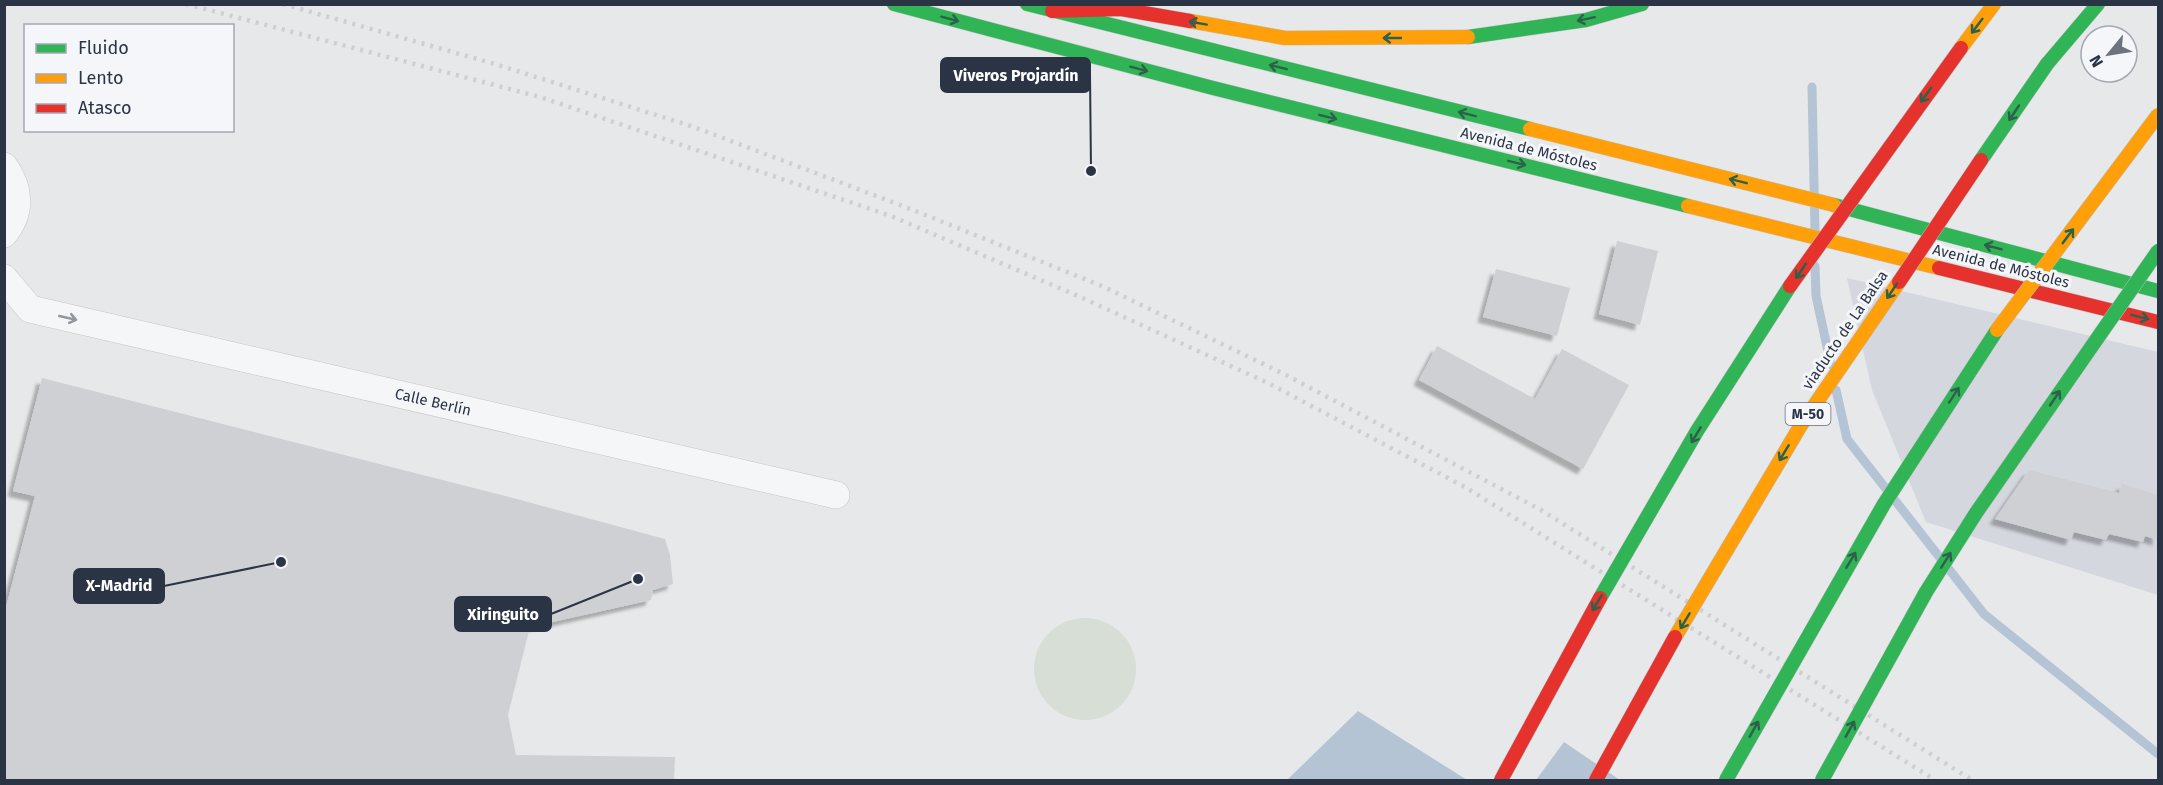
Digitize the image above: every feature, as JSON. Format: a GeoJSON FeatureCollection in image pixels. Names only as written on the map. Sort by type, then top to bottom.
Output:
{"type":"FeatureCollection","features":[{"type":"Feature","properties":{"kind":"main road","name":"Avenida de Móstoles"},"geometry":{"type":"LineString","coordinates":[[894,4],[1224,91],[2158,322]]}},
{"type":"Feature","properties":{"kind":"main road","name":"Avenida de Móstoles"},"geometry":{"type":"LineString","coordinates":[[1027,4],[1795,195],[2158,291]]}},
{"type":"Feature","properties":{"kind":"main road"},"geometry":{"type":"LineString","coordinates":[[1052,11],[1121,9],[1285,38],[1451,38],[1586,20],[1642,4]]}},
{"type":"Feature","properties":{"kind":"main road"},"geometry":{"type":"LineString","coordinates":[[1501,780],[1569,651],[1728,381],[1857,188],[1994,4]]}},
{"type":"Feature","properties":{"kind":"main road","name":"viaducto de La Balsa"},"geometry":{"type":"LineString","coordinates":[[1596,780],[1638,700],[1801,425],[2047,64],[2098,4]]}},
{"type":"Feature","properties":{"kind":"main road"},"geometry":{"type":"LineString","coordinates":[[1726,780],[1795,656],[1904,471],[1988,343],[2158,115]]}},
{"type":"Feature","properties":{"kind":"main road"},"geometry":{"type":"LineString","coordinates":[[1822,780],[1926,592],[1963,533],[2158,251]]}},
{"type":"Feature","properties":{"kind":"street"},"geometry":{"type":"LineString","coordinates":[[4,166],[14,181],[18,197],[15,218],[4,234]]}},
{"type":"Feature","properties":{"kind":"street"},"geometry":{"type":"LineString","coordinates":[[4,278],[30,309]]}},
{"type":"Feature","properties":{"kind":"street","name":"Calle Berlín"},"geometry":{"type":"LineString","coordinates":[[4,302],[836,495]]}},
{"type":"Feature","properties":{"kind":"shaded area"},"geometry":{"type":"Polygon","coordinates":[[[1847,278],[2158,352],[2158,595],[1926,522],[1872,390],[1847,278]]]}},
{"type":"Feature","properties":{"kind":"shaded area"},"geometry":{"type":"Polygon","coordinates":[[[1085,618],[1105,622],[1121,633],[1132,649],[1136,669],[1132,689],[1121,705],[1105,716],[1085,720],[1065,716],[1049,705],[1038,689],[1034,669],[1038,649],[1049,633],[1065,622],[1085,618]]]}},
{"type":"Feature","properties":{"kind":"water"},"geometry":{"type":"Polygon","coordinates":[[[1358,711],[1467,780],[1287,780],[1358,711]]]}},
{"type":"Feature","properties":{"kind":"water"},"geometry":{"type":"Polygon","coordinates":[[[1564,742],[1620,780],[1536,780],[1564,742]]]}},
{"type":"Feature","properties":{"kind":"building"},"geometry":{"type":"Polygon","coordinates":[[[1617,241],[1658,251],[1640,325],[1599,314],[1617,241]]]}},
{"type":"Feature","properties":{"kind":"building"},"geometry":{"type":"Polygon","coordinates":[[[1496,269],[1570,288],[1557,336],[1483,317],[1496,269]]]}},
{"type":"Feature","properties":{"kind":"building"},"geometry":{"type":"Polygon","coordinates":[[[1437,346],[1535,399],[1562,349],[1629,385],[1583,469],[1419,380],[1437,346]]]}},
{"type":"Feature","properties":{"kind":"building"},"geometry":{"type":"Polygon","coordinates":[[[42,378],[665,539],[670,555],[673,584],[653,590],[651,600],[530,627],[508,715],[516,755],[675,757],[674,780],[4,780],[4,615],[35,496],[13,491],[42,378]]]}},
{"type":"Feature","properties":{"kind":"building"},"geometry":{"type":"Polygon","coordinates":[[[2029,470],[2119,493],[2122,484],[2158,495],[2158,540],[2145,536],[2143,542],[2109,534],[2106,540],[2074,532],[2071,540],[1995,519],[2029,470]]]}},
{"type":"Feature","properties":{"kind":"waterway"},"geometry":{"type":"LineString","coordinates":[[1812,87],[1815,231]]}},
{"type":"Feature","properties":{"kind":"waterway"},"geometry":{"type":"LineString","coordinates":[[1815,266],[1816,296],[1831,365]]}},
{"type":"Feature","properties":{"kind":"waterway"},"geometry":{"type":"LineString","coordinates":[[1836,390],[1847,439],[1984,614],[2158,754]]}},
{"type":"Feature","properties":{"kind":"railway"},"geometry":{"type":"LineString","coordinates":[[186,4],[540,97],[891,216],[1078,296],[1268,383],[1465,487],[1935,780]]}},
{"type":"Feature","properties":{"kind":"railway"},"geometry":{"type":"LineString","coordinates":[[283,4],[495,64],[694,127],[908,208],[1102,286],[1284,374],[1541,510],[1972,780]]}},
{"type":"Feature","properties":{"kind":"traffic: fast"},"geometry":{"type":"LineString","coordinates":[[894,4],[1213,88],[1688,206]]}},
{"type":"Feature","properties":{"kind":"traffic: fast"},"geometry":{"type":"LineString","coordinates":[[1027,4],[1530,129]]}},
{"type":"Feature","properties":{"kind":"traffic: fast"},"geometry":{"type":"LineString","coordinates":[[1468,37],[1586,20],[1642,4]]}},
{"type":"Feature","properties":{"kind":"traffic: fast"},"geometry":{"type":"LineString","coordinates":[[2047,64],[2098,4]]}},
{"type":"Feature","properties":{"kind":"traffic: fast"},"geometry":{"type":"LineString","coordinates":[[1981,160],[2047,64]]}},
{"type":"Feature","properties":{"kind":"traffic: fast"},"geometry":{"type":"LineString","coordinates":[[1834,205],[2158,291]]}},
{"type":"Feature","properties":{"kind":"traffic: fast"},"geometry":{"type":"LineString","coordinates":[[1822,780],[1926,592],[1976,513],[2158,251]]}},
{"type":"Feature","properties":{"kind":"traffic: fast"},"geometry":{"type":"LineString","coordinates":[[1600,598],[1697,431],[1790,286]]}},
{"type":"Feature","properties":{"kind":"traffic: fast"},"geometry":{"type":"LineString","coordinates":[[1726,780],[1884,504],[1997,330]]}},
{"type":"Feature","properties":{"kind":"traffic: slow"},"geometry":{"type":"LineString","coordinates":[[1961,48],[1994,4]]}},
{"type":"Feature","properties":{"kind":"traffic: slow"},"geometry":{"type":"LineString","coordinates":[[1190,21],[1285,38],[1468,37]]}},
{"type":"Feature","properties":{"kind":"traffic: slow"},"geometry":{"type":"LineString","coordinates":[[1997,330],[2158,115]]}},
{"type":"Feature","properties":{"kind":"traffic: slow"},"geometry":{"type":"LineString","coordinates":[[1530,129],[1834,205]]}},
{"type":"Feature","properties":{"kind":"traffic: slow"},"geometry":{"type":"LineString","coordinates":[[1688,206],[1939,268]]}},
{"type":"Feature","properties":{"kind":"traffic: slow"},"geometry":{"type":"LineString","coordinates":[[1675,637],[1801,425],[1899,282]]}},
{"type":"Feature","properties":{"kind":"traffic: jam"},"geometry":{"type":"LineString","coordinates":[[1052,11],[1121,9],[1190,21]]}},
{"type":"Feature","properties":{"kind":"traffic: jam"},"geometry":{"type":"LineString","coordinates":[[1790,286],[1961,48]]}},
{"type":"Feature","properties":{"kind":"traffic: jam"},"geometry":{"type":"LineString","coordinates":[[1899,282],[1981,160]]}},
{"type":"Feature","properties":{"kind":"traffic: jam"},"geometry":{"type":"LineString","coordinates":[[1939,268],[2158,322]]}},
{"type":"Feature","properties":{"kind":"traffic: jam"},"geometry":{"type":"LineString","coordinates":[[1501,780],[1600,598]]}},
{"type":"Feature","properties":{"kind":"traffic: jam"},"geometry":{"type":"LineString","coordinates":[[1596,780],[1675,637]]}},
{"type":"Feature","properties":{"kind":"place","name":"Viveros Projardín"},"geometry":{"type":"Point","coordinates":[1091,171]}},
{"type":"Feature","properties":{"kind":"place","name":"X-Madrid"},"geometry":{"type":"Point","coordinates":[281,562]}},
{"type":"Feature","properties":{"kind":"place","name":"Xiringuito"},"geometry":{"type":"Point","coordinates":[638,579]}}]}
